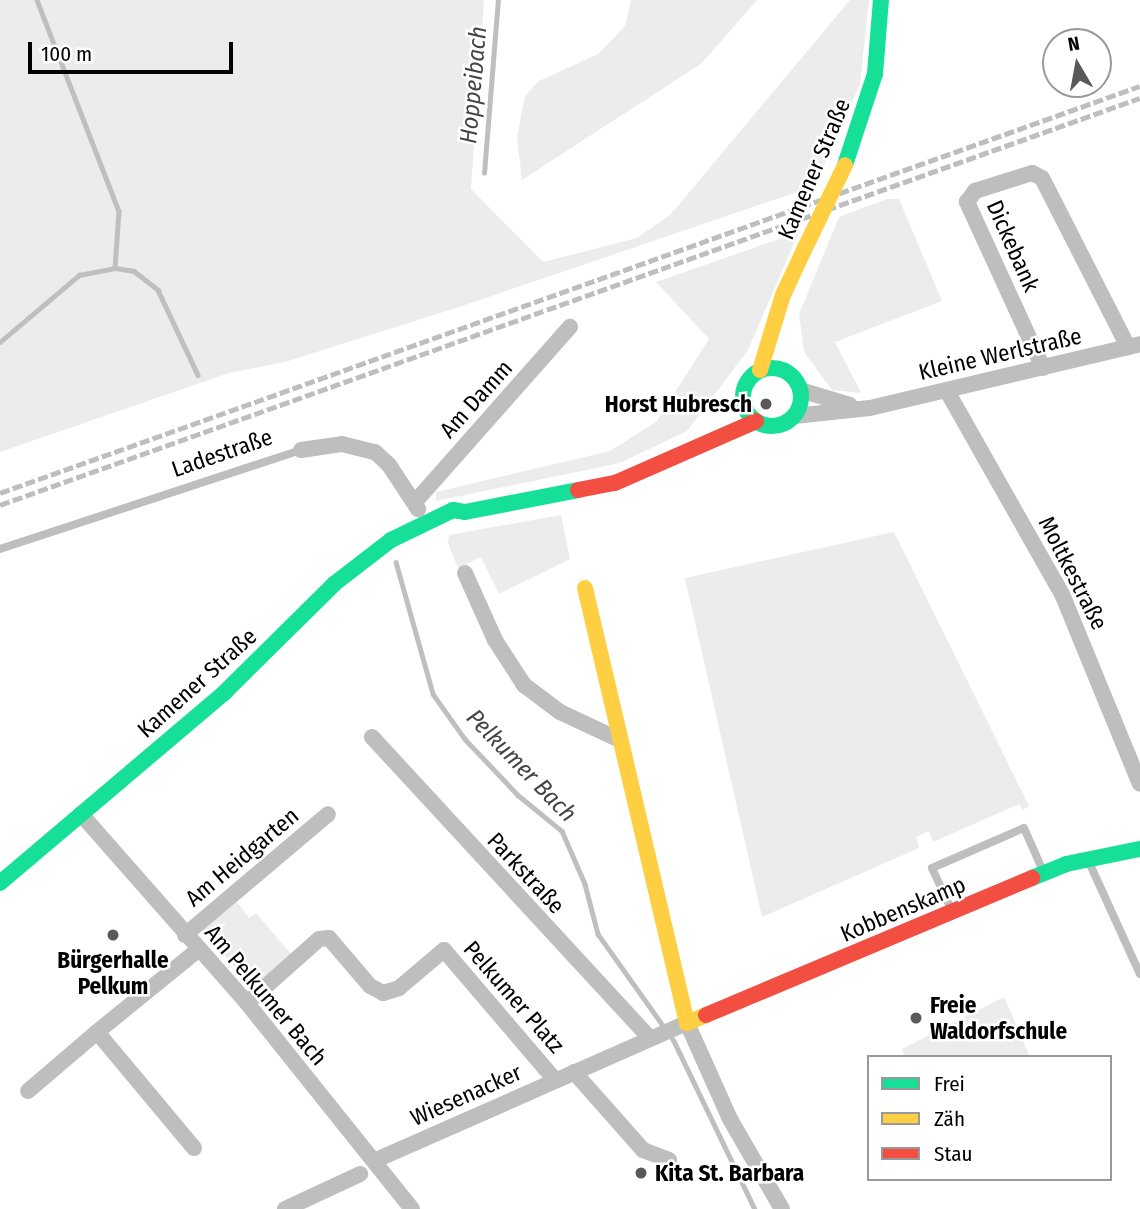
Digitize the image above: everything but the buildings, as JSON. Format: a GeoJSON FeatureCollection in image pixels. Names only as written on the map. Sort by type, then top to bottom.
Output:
{"type":"FeatureCollection","features":[{"type":"Feature","properties":{"kind":"main road","name":"Kamener Straße"},"geometry":{"type":"LineString","coordinates":[[760,370],[778,309],[845,165],[875,74],[881,0]]}},
{"type":"Feature","properties":{"kind":"main road"},"geometry":{"type":"LineString","coordinates":[[778,309],[785,371],[800,390],[794,416],[772,426],[756,421],[743,401],[747,383],[760,370],[785,371]]}},
{"type":"Feature","properties":{"kind":"main road","name":"Kamener Straße"},"geometry":{"type":"LineString","coordinates":[[682,455],[743,401]]}},
{"type":"Feature","properties":{"kind":"main road","name":"Kamener Straße"},"geometry":{"type":"LineString","coordinates":[[0,883],[224,693],[334,584],[391,540],[425,524],[456,520],[465,512],[615,482],[756,421]]}},
{"type":"Feature","properties":{"kind":"main road"},"geometry":{"type":"LineString","coordinates":[[585,588],[680,1025]]}},
{"type":"Feature","properties":{"kind":"main road","name":"Kobbenskamp"},"geometry":{"type":"LineString","coordinates":[[680,1025],[1044,874],[1087,858],[1140,849]]}},
{"type":"Feature","properties":{"kind":"street","name":"Dickebank"},"geometry":{"type":"LineString","coordinates":[[1044,368],[967,202],[975,191],[1032,173],[1042,178],[1134,345]]}},
{"type":"Feature","properties":{"kind":"street","name":"Am Damm"},"geometry":{"type":"LineString","coordinates":[[415,502],[570,327]]}},
{"type":"Feature","properties":{"kind":"street","name":"Kleine Werlstraße"},"geometry":{"type":"LineString","coordinates":[[794,416],[870,408],[1134,345]]}},
{"type":"Feature","properties":{"kind":"street","name":"Kleine Werlstraße"},"geometry":{"type":"LineString","coordinates":[[800,390],[827,401],[870,408]]}},
{"type":"Feature","properties":{"kind":"street","name":"Moltkestraße"},"geometry":{"type":"LineString","coordinates":[[947,391],[1062,594],[1140,784]]}},
{"type":"Feature","properties":{"kind":"street","name":"Ladestraße"},"geometry":{"type":"LineString","coordinates":[[301,450],[342,444],[374,452],[415,502],[425,524]]}},
{"type":"Feature","properties":{"kind":"street"},"geometry":{"type":"LineString","coordinates":[[465,573],[495,640],[524,685],[560,712],[620,740]]}},
{"type":"Feature","properties":{"kind":"street","name":"Parkstraße"},"geometry":{"type":"LineString","coordinates":[[372,737],[654,1037]]}},
{"type":"Feature","properties":{"kind":"street","name":"Am Pelkumer Bach"},"geometry":{"type":"LineString","coordinates":[[81,814],[247,1003],[376,1160],[412,1209]]}},
{"type":"Feature","properties":{"kind":"street","name":"Am Heidgarten"},"geometry":{"type":"LineString","coordinates":[[185,934],[328,814]]}},
{"type":"Feature","properties":{"kind":"street","name":"Pelkumer Platz"},"geometry":{"type":"LineString","coordinates":[[247,1003],[319,939],[330,938],[370,986],[383,993],[399,988],[444,950],[555,1080]]}},
{"type":"Feature","properties":{"kind":"street"},"geometry":{"type":"LineString","coordinates":[[28,1091],[198,950]]}},
{"type":"Feature","properties":{"kind":"street"},"geometry":{"type":"LineString","coordinates":[[680,1025],[782,1209]]}},
{"type":"Feature","properties":{"kind":"street","name":"Wiesenacker"},"geometry":{"type":"LineString","coordinates":[[376,1160],[680,1025]]}},
{"type":"Feature","properties":{"kind":"street"},"geometry":{"type":"LineString","coordinates":[[97,1032],[194,1148]]}},
{"type":"Feature","properties":{"kind":"street"},"geometry":{"type":"LineString","coordinates":[[574,1072],[643,1150],[669,1160]]}},
{"type":"Feature","properties":{"kind":"street"},"geometry":{"type":"LineString","coordinates":[[285,1209],[360,1174]]}},
{"type":"Feature","properties":{"kind":"lane","name":"Ladestraße"},"geometry":{"type":"LineString","coordinates":[[0,548],[301,450]]}},
{"type":"Feature","properties":{"kind":"lane"},"geometry":{"type":"LineString","coordinates":[[952,912],[932,868],[1024,828],[1044,874]]}},
{"type":"Feature","properties":{"kind":"lane"},"geometry":{"type":"LineString","coordinates":[[1087,858],[1140,974]]}},
{"type":"Feature","properties":{"kind":"shaded area"},"geometry":{"type":"Polygon","coordinates":[[[0,0],[484,0],[471,189],[543,262],[637,238],[671,214],[850,0],[869,0],[860,84],[815,186],[459,307],[285,362],[229,373],[0,452],[0,0]]]}},
{"type":"Feature","properties":{"kind":"shaded area"},"geometry":{"type":"Polygon","coordinates":[[[631,0],[757,0],[702,63],[522,180],[517,136],[525,96],[539,81],[598,54],[625,26],[631,0]]]}},
{"type":"Feature","properties":{"kind":"shaded area"},"geometry":{"type":"Polygon","coordinates":[[[887,199],[899,199],[942,301],[835,342],[861,393],[832,390],[804,352],[799,314],[839,217],[887,199]]]}},
{"type":"Feature","properties":{"kind":"shaded area"},"geometry":{"type":"Polygon","coordinates":[[[799,232],[748,350],[687,431],[620,463],[436,501],[436,492],[610,451],[656,422],[709,339],[656,282],[799,232]]]}},
{"type":"Feature","properties":{"kind":"shaded area"},"geometry":{"type":"Polygon","coordinates":[[[561,515],[570,559],[499,594],[481,557],[458,568],[448,543],[449,535],[561,515]]]}},
{"type":"Feature","properties":{"kind":"shaded area"},"geometry":{"type":"Polygon","coordinates":[[[894,532],[1029,806],[1023,810],[1019,804],[933,842],[929,831],[916,837],[919,848],[762,917],[685,578],[894,532]]]}},
{"type":"Feature","properties":{"kind":"shaded area"},"geometry":{"type":"Polygon","coordinates":[[[237,902],[249,918],[256,913],[291,954],[254,991],[203,929],[237,902]]]}},
{"type":"Feature","properties":{"kind":"shaded area"},"geometry":{"type":"Polygon","coordinates":[[[1004,997],[1029,1055],[904,1055],[902,1049],[1004,997]]]}},
{"type":"Feature","properties":{"kind":"waterway","name":"Pelkumer Bach"},"geometry":{"type":"LineString","coordinates":[[37,0],[119,211],[115,268]]}},
{"type":"Feature","properties":{"kind":"waterway","name":"Hoppeibach"},"geometry":{"type":"LineString","coordinates":[[484,173],[498,0]]}},
{"type":"Feature","properties":{"kind":"waterway","name":"Pelkumer Bach"},"geometry":{"type":"LineString","coordinates":[[0,342],[79,275],[115,268],[134,271],[158,290],[198,375]]}},
{"type":"Feature","properties":{"kind":"waterway","name":"Pelkumer Bach"},"geometry":{"type":"LineString","coordinates":[[396,562],[433,694],[465,739],[518,795],[562,831],[585,884],[598,934],[674,1041],[755,1209]]}},
{"type":"Feature","properties":{"kind":"railway"},"geometry":{"type":"LineString","coordinates":[[0,493],[1140,86]]}},
{"type":"Feature","properties":{"kind":"railway"},"geometry":{"type":"LineString","coordinates":[[0,505],[1140,98]]}},
{"type":"Feature","properties":{"kind":"traffic: fast"},"geometry":{"type":"LineString","coordinates":[[845,165],[875,74],[881,0]]}},
{"type":"Feature","properties":{"kind":"traffic: fast"},"geometry":{"type":"LineString","coordinates":[[772,368],[783,370],[796,381],[801,397],[799,408],[788,421],[772,426],[761,424],[748,413],[743,397],[745,386],[756,373],[772,368]]}},
{"type":"Feature","properties":{"kind":"traffic: fast"},"geometry":{"type":"LineString","coordinates":[[0,883],[224,693],[334,584],[391,540],[453,510],[465,512],[578,490]]}},
{"type":"Feature","properties":{"kind":"traffic: fast"},"geometry":{"type":"LineString","coordinates":[[1032,878],[1066,864],[1140,849]]}},
{"type":"Feature","properties":{"kind":"traffic: slow"},"geometry":{"type":"LineString","coordinates":[[804,250],[845,165]]}},
{"type":"Feature","properties":{"kind":"traffic: slow"},"geometry":{"type":"LineString","coordinates":[[760,370],[783,295],[804,250]]}},
{"type":"Feature","properties":{"kind":"traffic: slow"},"geometry":{"type":"LineString","coordinates":[[585,588],[687,1023],[706,1015]]}},
{"type":"Feature","properties":{"kind":"traffic: jam"},"geometry":{"type":"LineString","coordinates":[[578,490],[615,483],[756,421]]}},
{"type":"Feature","properties":{"kind":"traffic: jam"},"geometry":{"type":"LineString","coordinates":[[706,1015],[1032,878]]}},
{"type":"Feature","properties":{"kind":"place","name":"Horst Hubresch"},"geometry":{"type":"Point","coordinates":[766,404]}},
{"type":"Feature","properties":{"kind":"place","name":"Bürgerhalle Pelkum"},"geometry":{"type":"Point","coordinates":[113,935]}},
{"type":"Feature","properties":{"kind":"place","name":"Freie Waldorfschule"},"geometry":{"type":"Point","coordinates":[916,1018]}},
{"type":"Feature","properties":{"kind":"place","name":"Kita St. Barbara"},"geometry":{"type":"Point","coordinates":[641,1173]}}]}
